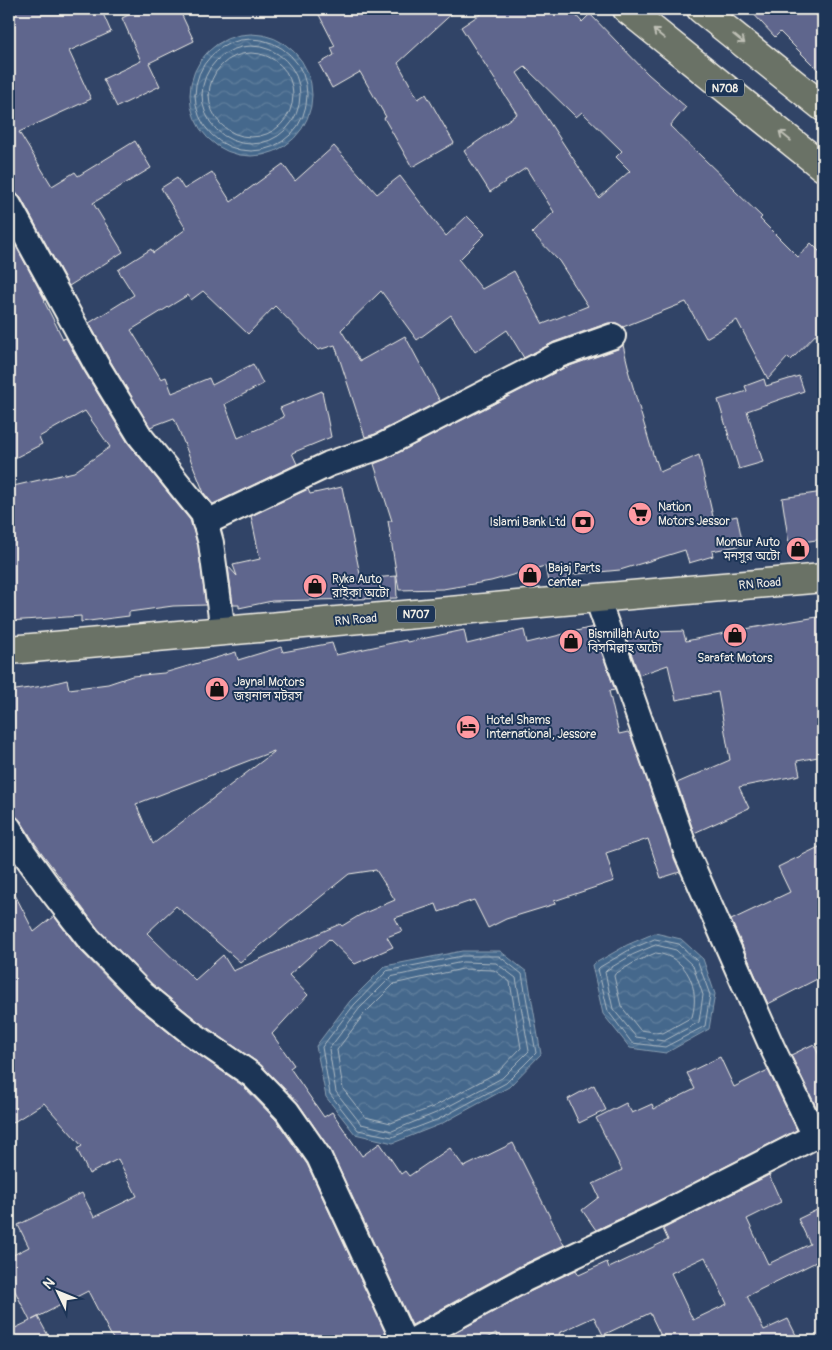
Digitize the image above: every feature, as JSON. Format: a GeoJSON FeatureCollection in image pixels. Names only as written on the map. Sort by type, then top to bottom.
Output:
{"type":"FeatureCollection","features":[{"type":"Feature","properties":{"kind":"highway","name":"N708"},"geometry":{"type":"LineString","coordinates":[[627,9],[823,166]]}},
{"type":"Feature","properties":{"kind":"highway"},"geometry":{"type":"LineString","coordinates":[[701,9],[823,107]]}},
{"type":"Feature","properties":{"kind":"highway","name":"RN Road"},"geometry":{"type":"LineString","coordinates":[[9,650],[823,578]]}},
{"type":"Feature","properties":{"kind":"street"},"geometry":{"type":"LineString","coordinates":[[9,205],[96,364],[140,436],[202,514],[211,543],[223,632]]}},
{"type":"Feature","properties":{"kind":"street"},"geometry":{"type":"LineString","coordinates":[[205,523],[330,464],[380,447],[559,355],[613,336]]}},
{"type":"Feature","properties":{"kind":"street"},"geometry":{"type":"LineString","coordinates":[[412,1341],[525,1279],[662,1214],[815,1136],[772,1047],[687,854],[597,598]]}},
{"type":"Feature","properties":{"kind":"street"},"geometry":{"type":"LineString","coordinates":[[9,828],[16,858],[88,938],[143,994],[191,1033],[252,1075],[287,1111],[319,1158],[404,1341]]}},
{"type":"Feature","properties":{"kind":"water"},"geometry":{"type":"Polygon","coordinates":[[[251,34],[263,35],[274,39],[285,44],[294,52],[302,61],[307,72],[311,83],[311,107],[307,118],[302,129],[294,138],[285,146],[274,151],[263,155],[251,156],[239,155],[228,151],[217,146],[208,138],[200,129],[195,118],[191,107],[190,95],[191,83],[195,72],[200,61],[208,52],[217,44],[228,39],[239,35],[251,34]]]}},
{"type":"Feature","properties":{"kind":"water"},"geometry":{"type":"Polygon","coordinates":[[[655,933],[681,939],[703,959],[715,994],[709,1029],[666,1053],[630,1048],[603,1014],[592,965],[627,945],[655,933]]]}},
{"type":"Feature","properties":{"kind":"water"},"geometry":{"type":"Polygon","coordinates":[[[462,951],[500,951],[527,972],[541,1054],[509,1087],[441,1124],[393,1143],[355,1134],[326,1097],[316,1046],[350,1001],[385,966],[462,951]]]}},
{"type":"Feature","properties":{"kind":"building"},"geometry":{"type":"Polygon","coordinates":[[[9,9],[101,9],[111,32],[69,51],[91,99],[19,132],[52,186],[75,172],[78,176],[135,141],[151,168],[93,203],[123,252],[69,286],[21,198],[16,193],[9,191],[9,9]]]}},
{"type":"Feature","properties":{"kind":"building"},"geometry":{"type":"Polygon","coordinates":[[[141,9],[179,9],[194,41],[149,63],[160,86],[117,107],[103,79],[141,61],[122,18],[141,9]]]}},
{"type":"Feature","properties":{"kind":"building"},"geometry":{"type":"Polygon","coordinates":[[[316,9],[457,9],[398,63],[418,99],[426,94],[454,143],[412,167],[360,72],[332,88],[319,64],[334,55],[331,48],[335,46],[316,9]]]}},
{"type":"Feature","properties":{"kind":"building"},"geometry":{"type":"Polygon","coordinates":[[[488,9],[570,9],[582,22],[590,14],[648,74],[686,107],[670,126],[735,189],[762,217],[760,219],[798,257],[811,243],[823,255],[823,327],[791,360],[788,357],[768,379],[737,320],[706,338],[686,302],[623,327],[616,323],[608,323],[554,342],[524,358],[507,330],[475,352],[451,315],[417,340],[381,291],[341,330],[360,361],[405,336],[440,401],[375,434],[365,437],[335,345],[318,350],[275,306],[248,334],[203,291],[191,300],[188,295],[131,330],[161,379],[166,377],[172,393],[209,378],[212,385],[253,364],[263,384],[225,404],[238,438],[284,417],[280,408],[322,391],[331,437],[292,453],[297,464],[213,504],[204,493],[174,418],[150,427],[89,323],[134,295],[118,270],[151,249],[153,253],[186,229],[161,188],[177,178],[184,189],[212,172],[231,202],[283,164],[295,181],[334,146],[377,194],[400,176],[446,236],[467,216],[485,234],[459,260],[482,289],[514,271],[543,324],[588,306],[559,261],[532,233],[554,212],[526,168],[490,192],[464,151],[517,114],[461,27],[488,9]],[[525,67],[517,73],[599,198],[630,171],[616,157],[622,151],[582,112],[576,117],[525,67]]]}},
{"type":"Feature","properties":{"kind":"building"},"geometry":{"type":"Polygon","coordinates":[[[749,9],[823,9],[823,75],[780,32],[775,37],[749,9]]]}},
{"type":"Feature","properties":{"kind":"building"},"geometry":{"type":"Polygon","coordinates":[[[9,233],[45,300],[63,339],[66,338],[128,443],[190,520],[198,546],[206,605],[173,606],[129,612],[129,616],[81,622],[81,616],[9,621],[9,487],[74,472],[110,447],[85,411],[39,437],[42,444],[9,461],[9,233]]]}},
{"type":"Feature","properties":{"kind":"building"},"geometry":{"type":"Polygon","coordinates":[[[623,345],[628,370],[660,472],[699,455],[714,521],[737,516],[743,545],[712,551],[713,556],[689,563],[685,550],[620,570],[567,575],[568,579],[548,582],[545,566],[491,581],[443,589],[399,590],[388,521],[392,521],[374,464],[564,368],[618,349],[623,345]]]}},
{"type":"Feature","properties":{"kind":"building"},"geometry":{"type":"Polygon","coordinates":[[[799,376],[804,391],[747,411],[763,462],[739,469],[718,400],[747,391],[745,386],[764,379],[766,386],[799,376]]]}},
{"type":"Feature","properties":{"kind":"building"},"geometry":{"type":"Polygon","coordinates":[[[342,487],[361,579],[396,576],[397,598],[272,601],[239,608],[239,605],[233,605],[228,566],[237,576],[233,565],[260,559],[251,516],[308,489],[310,494],[342,487]]]}},
{"type":"Feature","properties":{"kind":"building"},"geometry":{"type":"Polygon","coordinates":[[[823,492],[823,539],[789,544],[782,498],[823,492]]]}},
{"type":"Feature","properties":{"kind":"building"},"geometry":{"type":"Polygon","coordinates":[[[823,616],[823,756],[797,761],[800,775],[739,787],[749,808],[694,833],[677,783],[730,760],[718,692],[676,700],[668,665],[639,675],[624,633],[683,631],[686,641],[823,616]]]}},
{"type":"Feature","properties":{"kind":"building"},"geometry":{"type":"Polygon","coordinates":[[[593,627],[615,690],[609,691],[619,734],[628,732],[632,738],[680,872],[661,878],[648,839],[606,853],[614,881],[554,901],[555,904],[506,919],[488,928],[474,900],[439,912],[436,904],[395,918],[402,931],[387,937],[393,947],[355,964],[329,939],[289,975],[308,995],[272,1034],[294,1065],[290,1068],[324,1117],[332,1112],[362,1156],[380,1143],[401,1174],[405,1171],[409,1176],[450,1148],[464,1167],[513,1143],[564,1245],[518,1267],[412,1325],[331,1151],[298,1103],[260,1064],[199,1022],[152,984],[98,929],[36,845],[21,821],[13,815],[9,808],[9,691],[67,680],[69,689],[108,684],[132,676],[164,673],[236,652],[238,660],[281,647],[283,652],[332,643],[336,655],[464,630],[467,644],[524,630],[527,643],[593,627]],[[274,752],[136,804],[153,844],[274,752]],[[376,870],[349,874],[240,962],[176,906],[147,933],[195,980],[223,955],[233,971],[340,924],[342,926],[360,915],[395,900],[376,870]]]}},
{"type":"Feature","properties":{"kind":"building"},"geometry":{"type":"Polygon","coordinates":[[[823,845],[823,976],[768,1004],[731,920],[790,892],[778,867],[823,845]]]}},
{"type":"Feature","properties":{"kind":"building"},"geometry":{"type":"Polygon","coordinates":[[[9,883],[34,932],[54,916],[78,948],[133,1004],[183,1044],[243,1086],[276,1120],[307,1164],[389,1341],[114,1341],[88,1291],[32,1320],[38,1317],[51,1341],[9,1341],[9,1331],[30,1321],[9,1279],[9,1257],[29,1247],[18,1225],[82,1193],[94,1217],[137,1196],[118,1159],[89,1174],[77,1149],[82,1146],[44,1103],[9,1125],[9,883]]]}},
{"type":"Feature","properties":{"kind":"building"},"geometry":{"type":"Polygon","coordinates":[[[814,1044],[823,1064],[823,1121],[791,1055],[814,1044]]]}},
{"type":"Feature","properties":{"kind":"building"},"geometry":{"type":"Polygon","coordinates":[[[720,1057],[734,1087],[768,1070],[797,1130],[656,1202],[596,1230],[582,1210],[599,1197],[593,1184],[622,1170],[596,1118],[626,1103],[632,1113],[652,1104],[654,1109],[695,1089],[687,1073],[720,1057]]]}},
{"type":"Feature","properties":{"kind":"building"},"geometry":{"type":"Polygon","coordinates":[[[594,1085],[606,1110],[579,1123],[568,1099],[594,1085]]]}},
{"type":"Feature","properties":{"kind":"building"},"geometry":{"type":"Polygon","coordinates":[[[769,1175],[781,1202],[747,1219],[768,1264],[810,1244],[798,1219],[823,1207],[823,1272],[818,1261],[747,1296],[764,1330],[788,1319],[799,1341],[650,1341],[661,1336],[650,1313],[603,1335],[594,1317],[559,1333],[563,1341],[500,1341],[496,1333],[481,1341],[445,1341],[444,1339],[531,1291],[576,1270],[579,1275],[607,1262],[609,1268],[668,1240],[663,1229],[769,1175]],[[705,1257],[671,1273],[693,1320],[727,1304],[705,1257]]]}},
{"type":"Feature","properties":{"kind":"place","name":"Nation Motors Jessor"},"geometry":{"type":"Point","coordinates":[640,514]}},
{"type":"Feature","properties":{"kind":"place","name":"Islami Bank Ltd"},"geometry":{"type":"Point","coordinates":[583,522]}},
{"type":"Feature","properties":{"kind":"place","name":"Monsur Auto মনসুর অটো"},"geometry":{"type":"Point","coordinates":[798,549]}},
{"type":"Feature","properties":{"kind":"place","name":"Bajaj Parts center"},"geometry":{"type":"Point","coordinates":[530,575]}},
{"type":"Feature","properties":{"kind":"place","name":"Ryka Auto রাইকা অটো"},"geometry":{"type":"Point","coordinates":[315,586]}},
{"type":"Feature","properties":{"kind":"place","name":"Sarafat Motors"},"geometry":{"type":"Point","coordinates":[735,635]}},
{"type":"Feature","properties":{"kind":"place","name":"Bismillah Auto বিসমিল্লাহ অটো"},"geometry":{"type":"Point","coordinates":[571,641]}},
{"type":"Feature","properties":{"kind":"place","name":"Jaynal Motors জয়নাল মটরস"},"geometry":{"type":"Point","coordinates":[217,689]}},
{"type":"Feature","properties":{"kind":"place","name":"Hotel Shams International, Jessore"},"geometry":{"type":"Point","coordinates":[468,727]}}]}
